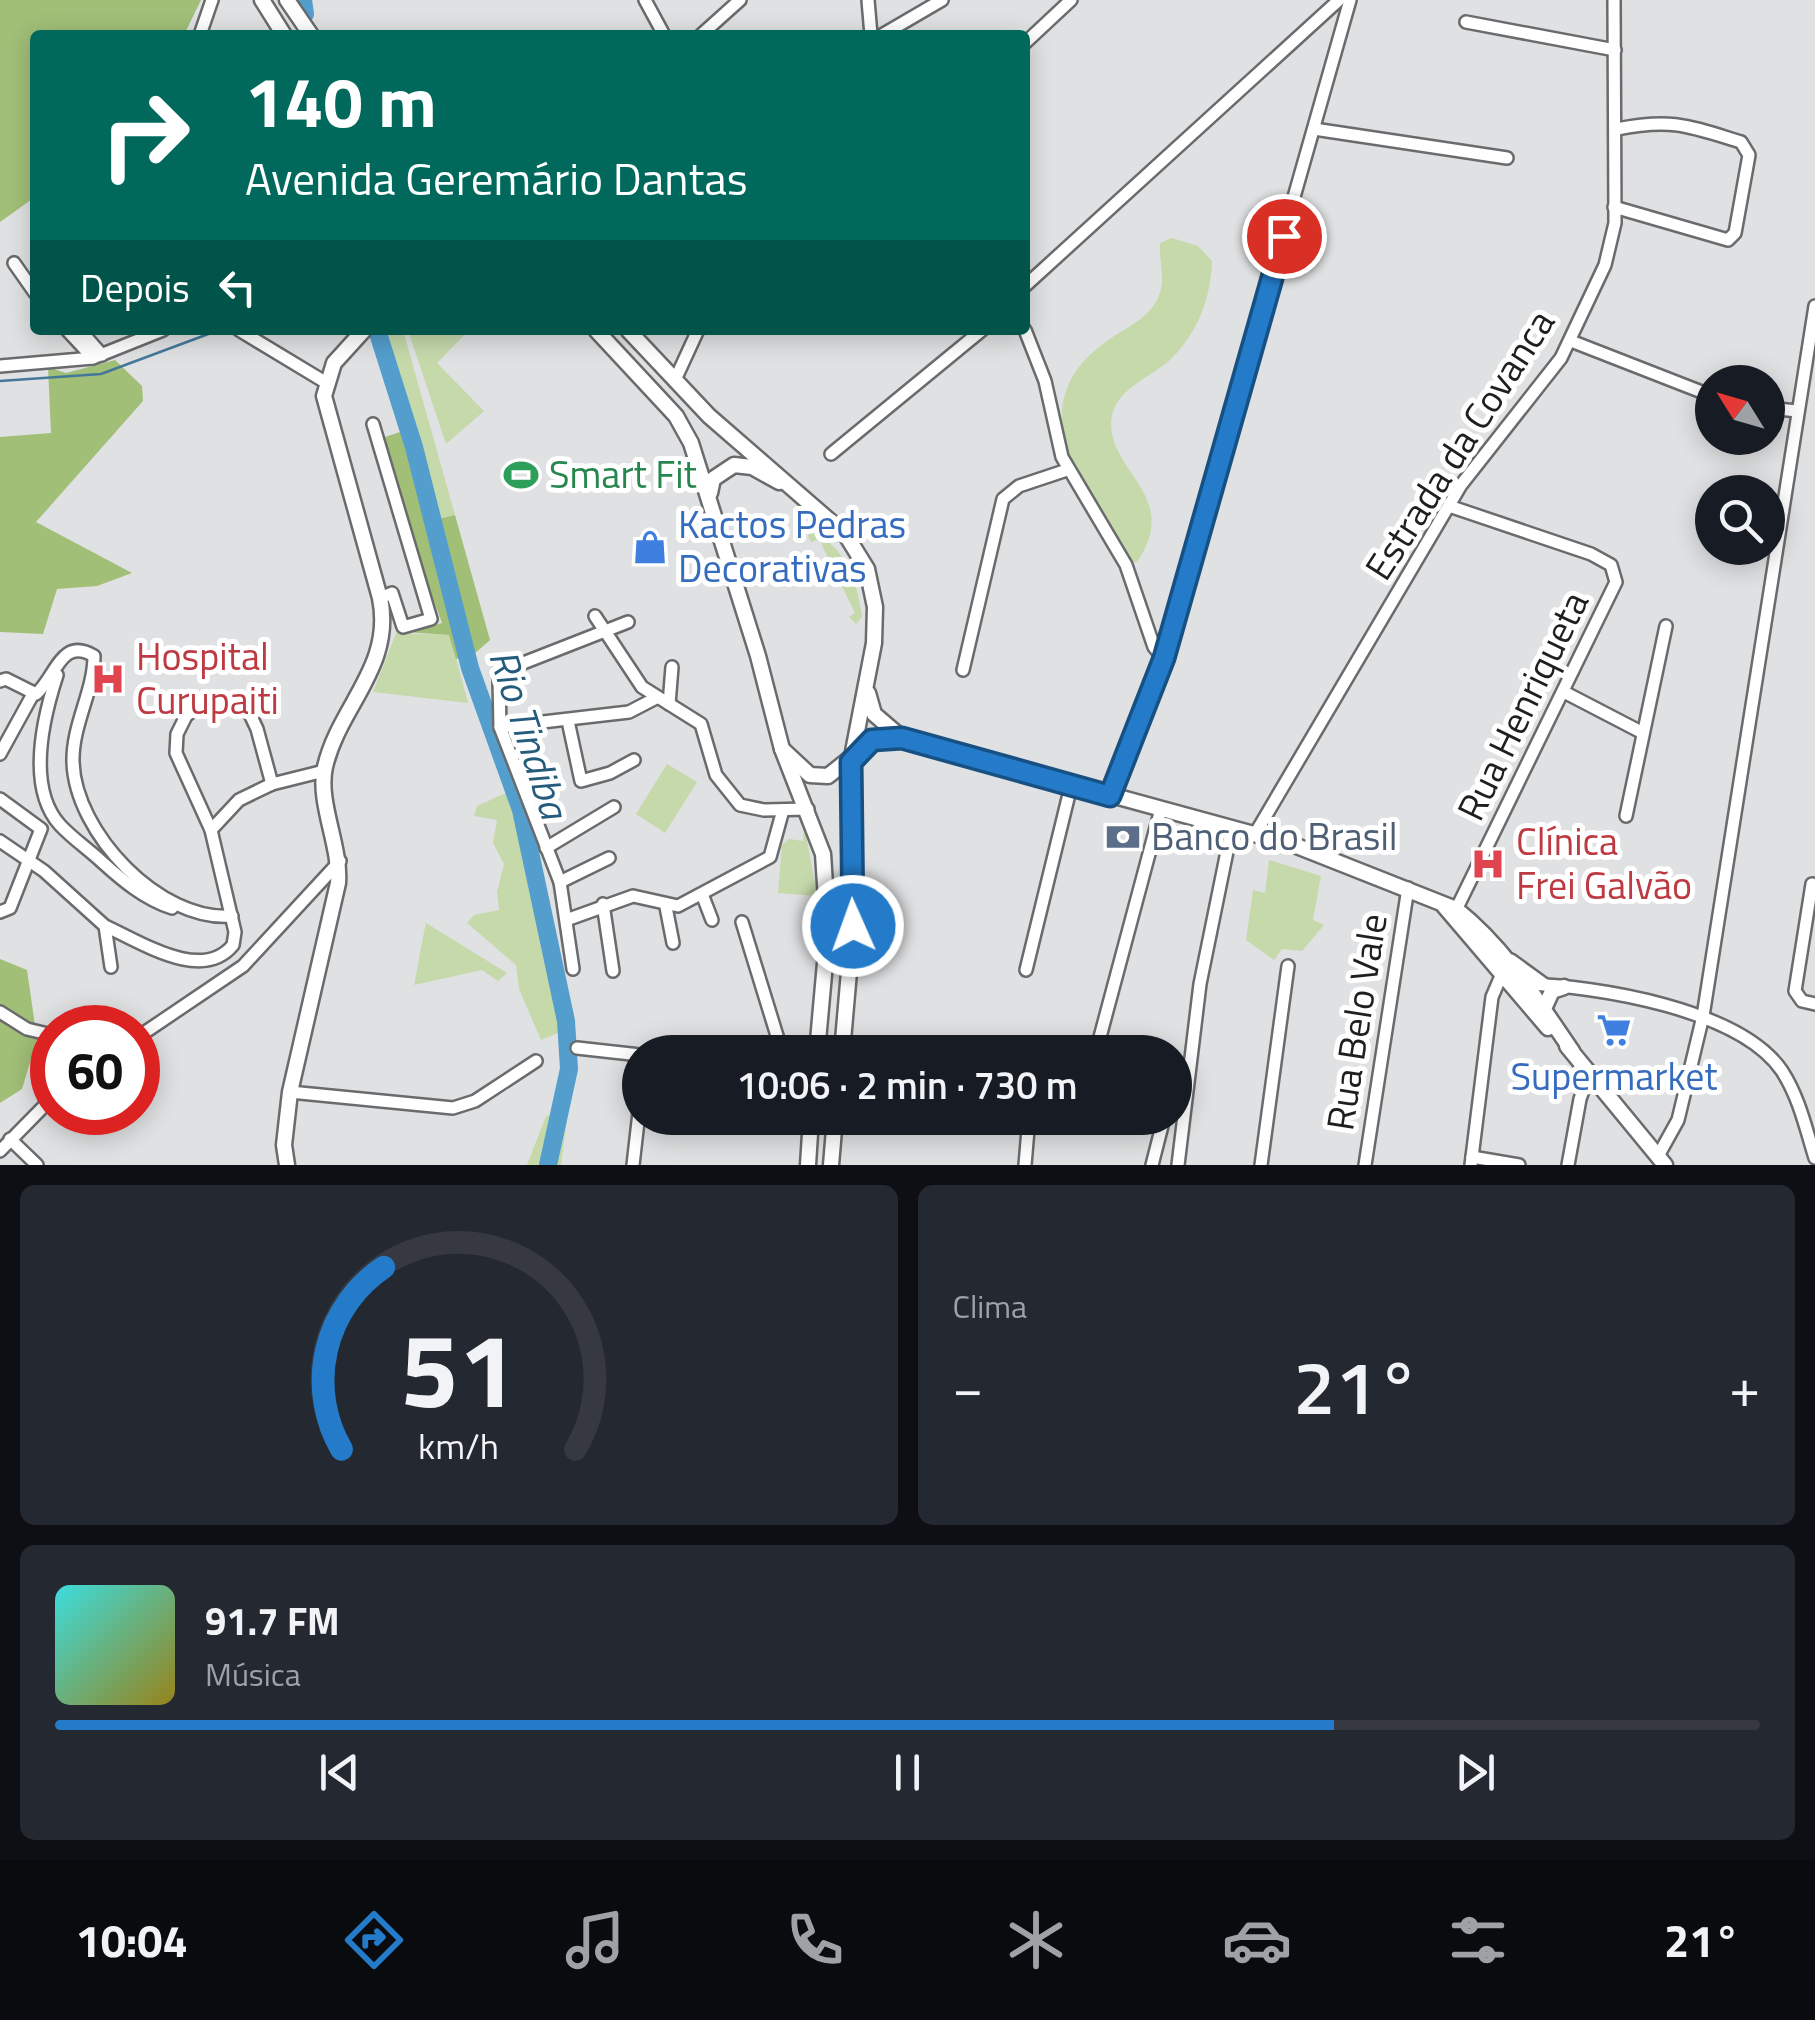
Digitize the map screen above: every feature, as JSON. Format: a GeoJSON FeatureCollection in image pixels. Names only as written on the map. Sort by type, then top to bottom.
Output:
{"type":"FeatureCollection","features":[{"type":"Feature","properties":{"kind":"main road"},"geometry":{"type":"LineString","coordinates":[[262,0],[281,30]]}},
{"type":"Feature","properties":{"kind":"main road"},"geometry":{"type":"LineString","coordinates":[[287,0],[308,30]]}},
{"type":"Feature","properties":{"kind":"main road"},"geometry":{"type":"LineString","coordinates":[[286,1165],[284,1145],[290,1092],[317,988],[340,861],[324,771],[376,662],[382,630],[380,598],[330,424],[326,382],[334,363],[359,335]]}},
{"type":"Feature","properties":{"kind":"main road"},"geometry":{"type":"LineString","coordinates":[[601,335],[676,416],[691,443],[782,749],[824,854],[828,900],[818,1035]]}},
{"type":"Feature","properties":{"kind":"main road"},"geometry":{"type":"LineString","coordinates":[[633,335],[709,416],[846,534],[868,569],[875,608],[868,680],[851,762],[853,926],[843,1035]]}},
{"type":"Feature","properties":{"kind":"main road"},"geometry":{"type":"LineString","coordinates":[[710,497],[718,474],[728,467],[742,465],[805,498]]}},
{"type":"Feature","properties":{"kind":"main road"},"geometry":{"type":"LineString","coordinates":[[868,680],[874,714],[902,738]]}},
{"type":"Feature","properties":{"kind":"main road"},"geometry":{"type":"LineString","coordinates":[[782,749],[801,770],[818,777],[831,775],[851,762],[872,740],[902,738],[1254,834],[1408,888],[1450,912],[1506,956],[1572,1051]]}},
{"type":"Feature","properties":{"kind":"main road"},"geometry":{"type":"LineString","coordinates":[[1450,912],[1502,976],[1590,1071],[1662,1160]]}},
{"type":"Feature","properties":{"kind":"main road"},"geometry":{"type":"LineString","coordinates":[[1502,976],[1526,984]]}},
{"type":"Feature","properties":{"kind":"main road"},"geometry":{"type":"LineString","coordinates":[[1544,1010],[1552,992],[1564,987]]}},
{"type":"Feature","properties":{"kind":"main road"},"geometry":{"type":"LineString","coordinates":[[808,1165],[810,1135]]}},
{"type":"Feature","properties":{"kind":"main road"},"geometry":{"type":"LineString","coordinates":[[831,1165],[834,1135]]}},
{"type":"Feature","properties":{"kind":"street"},"geometry":{"type":"LineString","coordinates":[[202,30],[212,0]]}},
{"type":"Feature","properties":{"kind":"street"},"geometry":{"type":"LineString","coordinates":[[646,0],[661,30]]}},
{"type":"Feature","properties":{"kind":"street"},"geometry":{"type":"LineString","coordinates":[[707,30],[740,0]]}},
{"type":"Feature","properties":{"kind":"street"},"geometry":{"type":"LineString","coordinates":[[868,0],[871,30]]}},
{"type":"Feature","properties":{"kind":"street"},"geometry":{"type":"LineString","coordinates":[[891,30],[942,0]]}},
{"type":"Feature","properties":{"kind":"street"},"geometry":{"type":"LineString","coordinates":[[1030,38],[1071,0]]}},
{"type":"Feature","properties":{"kind":"street"},"geometry":{"type":"LineString","coordinates":[[1030,281],[1339,0]]}},
{"type":"Feature","properties":{"kind":"street"},"geometry":{"type":"LineString","coordinates":[[1110,796],[1164,658],[1350,0]]}},
{"type":"Feature","properties":{"kind":"street","name":"Estrada da Covanca"},"geometry":{"type":"LineString","coordinates":[[1254,834],[1449,506],[1500,430],[1570,341],[1610,251],[1617,129],[1614,0]]}},
{"type":"Feature","properties":{"kind":"street"},"geometry":{"type":"LineString","coordinates":[[1466,22],[1615,50]]}},
{"type":"Feature","properties":{"kind":"street"},"geometry":{"type":"LineString","coordinates":[[1614,207],[1728,240],[1735,233],[1749,154],[1741,142],[1680,124],[1653,122],[1617,129]]}},
{"type":"Feature","properties":{"kind":"street"},"geometry":{"type":"LineString","coordinates":[[1314,129],[1507,158]]}},
{"type":"Feature","properties":{"kind":"street"},"geometry":{"type":"LineString","coordinates":[[14,262],[30,286]]}},
{"type":"Feature","properties":{"kind":"street"},"geometry":{"type":"LineString","coordinates":[[1662,1160],[1678,1120],[1702,1016],[1815,306]]}},
{"type":"Feature","properties":{"kind":"street"},"geometry":{"type":"LineString","coordinates":[[74,335],[98,356]]}},
{"type":"Feature","properties":{"kind":"street"},"geometry":{"type":"LineString","coordinates":[[0,366],[98,356],[150,335]]}},
{"type":"Feature","properties":{"kind":"street"},"geometry":{"type":"LineString","coordinates":[[247,335],[326,382]]}},
{"type":"Feature","properties":{"kind":"street"},"geometry":{"type":"LineString","coordinates":[[674,380],[696,335]]}},
{"type":"Feature","properties":{"kind":"street"},"geometry":{"type":"LineString","coordinates":[[832,454],[976,335]]}},
{"type":"Feature","properties":{"kind":"street"},"geometry":{"type":"LineString","coordinates":[[1027,335],[1044,382],[1067,470],[1120,552],[1154,647],[1164,658]]}},
{"type":"Feature","properties":{"kind":"street"},"geometry":{"type":"LineString","coordinates":[[91,336],[98,356]]}},
{"type":"Feature","properties":{"kind":"street"},"geometry":{"type":"LineString","coordinates":[[1570,341],[1695,389]]}},
{"type":"Feature","properties":{"kind":"street"},"geometry":{"type":"LineString","coordinates":[[1785,410],[1797,412]]}},
{"type":"Feature","properties":{"kind":"street"},"geometry":{"type":"LineString","coordinates":[[373,424],[432,618],[403,627],[392,593],[380,598]]}},
{"type":"Feature","properties":{"kind":"street"},"geometry":{"type":"LineString","coordinates":[[963,670],[1003,499],[1019,486],[1067,470]]}},
{"type":"Feature","properties":{"kind":"street","name":"Rua Henriqueta"},"geometry":{"type":"LineString","coordinates":[[1449,506],[1591,554],[1611,565],[1616,582],[1450,912]]}},
{"type":"Feature","properties":{"kind":"street"},"geometry":{"type":"LineString","coordinates":[[595,616],[642,687],[701,724],[716,775],[740,806],[808,808]]}},
{"type":"Feature","properties":{"kind":"street"},"geometry":{"type":"LineString","coordinates":[[573,969],[569,918],[560,882],[500,727],[498,690],[507,670],[628,622]]}},
{"type":"Feature","properties":{"kind":"street"},"geometry":{"type":"LineString","coordinates":[[1626,816],[1666,626]]}},
{"type":"Feature","properties":{"kind":"street"},"geometry":{"type":"LineString","coordinates":[[0,754],[33,694],[44,688],[63,656],[76,649],[91,653],[92,671],[73,757],[80,800],[114,856],[182,910]]}},
{"type":"Feature","properties":{"kind":"street"},"geometry":{"type":"LineString","coordinates":[[63,656],[46,709],[42,744],[48,806],[59,823],[116,875],[157,903],[213,918],[232,916]]}},
{"type":"Feature","properties":{"kind":"street"},"geometry":{"type":"LineString","coordinates":[[669,704],[672,666]]}},
{"type":"Feature","properties":{"kind":"street"},"geometry":{"type":"LineString","coordinates":[[0,682],[11,681],[33,694]]}},
{"type":"Feature","properties":{"kind":"street"},"geometry":{"type":"LineString","coordinates":[[1564,692],[1644,734]]}},
{"type":"Feature","properties":{"kind":"street"},"geometry":{"type":"LineString","coordinates":[[0,842],[31,862],[105,926],[167,954],[214,960],[233,945],[232,916],[211,830],[176,753],[177,734],[194,710],[220,698],[237,702],[249,712],[272,784]]}},
{"type":"Feature","properties":{"kind":"street"},"geometry":{"type":"LineString","coordinates":[[500,727],[629,712],[656,698]]}},
{"type":"Feature","properties":{"kind":"street"},"geometry":{"type":"LineString","coordinates":[[568,721],[581,781],[610,773],[634,760]]}},
{"type":"Feature","properties":{"kind":"street"},"geometry":{"type":"LineString","coordinates":[[211,830],[239,800],[272,784],[324,771]]}},
{"type":"Feature","properties":{"kind":"street"},"geometry":{"type":"LineString","coordinates":[[1026,970],[1071,786]]}},
{"type":"Feature","properties":{"kind":"street"},"geometry":{"type":"LineString","coordinates":[[0,799],[41,826],[31,862],[10,908],[0,912]]}},
{"type":"Feature","properties":{"kind":"street"},"geometry":{"type":"LineString","coordinates":[[546,848],[614,807]]}},
{"type":"Feature","properties":{"kind":"street"},"geometry":{"type":"LineString","coordinates":[[1100,1035],[1160,809]]}},
{"type":"Feature","properties":{"kind":"street"},"geometry":{"type":"LineString","coordinates":[[569,918],[634,896],[666,907],[702,894],[770,856],[783,810]]}},
{"type":"Feature","properties":{"kind":"street"},"geometry":{"type":"LineString","coordinates":[[1192,1058],[1204,966],[1232,828]]}},
{"type":"Feature","properties":{"kind":"street"},"geometry":{"type":"LineString","coordinates":[[560,882],[609,858]]}},
{"type":"Feature","properties":{"kind":"street"},"geometry":{"type":"LineString","coordinates":[[160,1021],[243,966],[340,861]]}},
{"type":"Feature","properties":{"kind":"street"},"geometry":{"type":"LineString","coordinates":[[1812,884],[1795,991],[1802,1001],[1815,1004]]}},
{"type":"Feature","properties":{"kind":"street","name":"Rua Belo Vale"},"geometry":{"type":"LineString","coordinates":[[1365,1165],[1408,888]]}},
{"type":"Feature","properties":{"kind":"street"},"geometry":{"type":"LineString","coordinates":[[702,894],[712,920]]}},
{"type":"Feature","properties":{"kind":"street"},"geometry":{"type":"LineString","coordinates":[[603,904],[614,971]]}},
{"type":"Feature","properties":{"kind":"street"},"geometry":{"type":"LineString","coordinates":[[666,907],[673,943]]}},
{"type":"Feature","properties":{"kind":"street"},"geometry":{"type":"LineString","coordinates":[[742,922],[777,1035]]}},
{"type":"Feature","properties":{"kind":"street"},"geometry":{"type":"LineString","coordinates":[[105,926],[111,968]]}},
{"type":"Feature","properties":{"kind":"street"},"geometry":{"type":"LineString","coordinates":[[1506,956],[1544,984]]}},
{"type":"Feature","properties":{"kind":"street"},"geometry":{"type":"LineString","coordinates":[[1261,1165],[1288,966]]}},
{"type":"Feature","properties":{"kind":"street"},"geometry":{"type":"LineString","coordinates":[[1502,976],[1492,997],[1471,1161],[1519,1165]]}},
{"type":"Feature","properties":{"kind":"street"},"geometry":{"type":"LineString","coordinates":[[1526,984],[1564,987],[1702,1016],[1743,1033],[1782,1071],[1815,1158]]}},
{"type":"Feature","properties":{"kind":"street"},"geometry":{"type":"LineString","coordinates":[[0,1012],[30,1030]]}},
{"type":"Feature","properties":{"kind":"street"},"geometry":{"type":"LineString","coordinates":[[577,1048],[622,1053]]}},
{"type":"Feature","properties":{"kind":"street"},"geometry":{"type":"LineString","coordinates":[[290,1092],[453,1108],[474,1101],[536,1061]]}},
{"type":"Feature","properties":{"kind":"street"},"geometry":{"type":"LineString","coordinates":[[1568,1165],[1576,1114],[1590,1071]]}},
{"type":"Feature","properties":{"kind":"street"},"geometry":{"type":"LineString","coordinates":[[0,1150],[30,1119]]}},
{"type":"Feature","properties":{"kind":"street"},"geometry":{"type":"LineString","coordinates":[[633,1165],[636,1135]]}},
{"type":"Feature","properties":{"kind":"street"},"geometry":{"type":"LineString","coordinates":[[1025,1165],[1028,1135]]}},
{"type":"Feature","properties":{"kind":"street"},"geometry":{"type":"LineString","coordinates":[[1152,1165],[1160,1135]]}},
{"type":"Feature","properties":{"kind":"street"},"geometry":{"type":"LineString","coordinates":[[1178,1165],[1182,1135]]}},
{"type":"Feature","properties":{"kind":"street"},"geometry":{"type":"LineString","coordinates":[[10,1139],[38,1165]]}},
{"type":"Feature","properties":{"kind":"green space"},"geometry":{"type":"Polygon","coordinates":[[[0,0],[201,0],[186,30],[30,30],[30,201],[0,222],[0,0]]]}},
{"type":"Feature","properties":{"kind":"green space"},"geometry":{"type":"Polygon","coordinates":[[[1172,238],[1198,246],[1212,261],[1211,274],[1206,301],[1189,337],[1172,358],[1121,397],[1112,415],[1112,434],[1118,452],[1147,500],[1152,518],[1149,538],[1137,562],[1130,562],[1079,479],[1062,422],[1065,393],[1080,366],[1153,307],[1162,284],[1160,243],[1172,238]]]}},
{"type":"Feature","properties":{"kind":"green space"},"geometry":{"type":"Polygon","coordinates":[[[385,335],[404,335],[455,515],[440,519],[385,335]]]}},
{"type":"Feature","properties":{"kind":"green space"},"geometry":{"type":"Polygon","coordinates":[[[410,335],[464,335],[437,363],[484,411],[446,444],[410,335]]]}},
{"type":"Feature","properties":{"kind":"green space"},"geometry":{"type":"Polygon","coordinates":[[[115,360],[142,386],[143,401],[36,522],[132,573],[97,586],[57,589],[43,634],[0,632],[0,437],[51,433],[48,367],[66,373],[115,360]]]}},
{"type":"Feature","properties":{"kind":"green space"},"geometry":{"type":"Polygon","coordinates":[[[412,428],[439,519],[455,515],[490,640],[474,654],[456,659],[449,635],[406,632],[442,623],[407,528],[382,438],[412,428]]]}},
{"type":"Feature","properties":{"kind":"green space"},"geometry":{"type":"Polygon","coordinates":[[[810,530],[832,545],[848,566],[862,617],[856,624],[849,617],[855,613],[819,539],[811,542],[808,536],[810,530]]]}},
{"type":"Feature","properties":{"kind":"green space"},"geometry":{"type":"Polygon","coordinates":[[[396,633],[450,635],[468,703],[373,692],[396,633]]]}},
{"type":"Feature","properties":{"kind":"green space"},"geometry":{"type":"Polygon","coordinates":[[[667,764],[697,782],[665,833],[636,814],[667,764]]]}},
{"type":"Feature","properties":{"kind":"green space"},"geometry":{"type":"Polygon","coordinates":[[[508,792],[562,1018],[563,1031],[541,1040],[519,989],[516,965],[467,923],[474,915],[499,910],[497,892],[504,864],[493,843],[497,820],[474,816],[477,806],[508,792]]]}},
{"type":"Feature","properties":{"kind":"green space"},"geometry":{"type":"Polygon","coordinates":[[[804,823],[817,896],[778,893],[782,845],[789,839],[803,841],[804,823]]]}},
{"type":"Feature","properties":{"kind":"green space"},"geometry":{"type":"Polygon","coordinates":[[[1269,860],[1321,876],[1313,920],[1324,925],[1302,951],[1282,949],[1274,960],[1246,940],[1253,890],[1265,893],[1269,860]]]}},
{"type":"Feature","properties":{"kind":"green space"},"geometry":{"type":"Polygon","coordinates":[[[426,922],[507,973],[498,981],[482,970],[414,985],[426,922]]]}},
{"type":"Feature","properties":{"kind":"green space"},"geometry":{"type":"Polygon","coordinates":[[[0,959],[27,970],[32,1005],[30,1062],[22,1089],[0,1103],[0,959]]]}},
{"type":"Feature","properties":{"kind":"green space"},"geometry":{"type":"Polygon","coordinates":[[[568,1111],[561,1165],[527,1165],[546,1116],[568,1111]]]}},
{"type":"Feature","properties":{"kind":"waterway","name":"Rio Tindiba"},"geometry":{"type":"LineString","coordinates":[[303,0],[305,14]]}},
{"type":"Feature","properties":{"kind":"waterway"},"geometry":{"type":"LineString","coordinates":[[0,381],[101,374],[206,335]]}},
{"type":"Feature","properties":{"kind":"waterway","name":"Rio Tindiba"},"geometry":{"type":"LineString","coordinates":[[379,335],[414,447],[470,668],[521,810],[566,1021],[569,1069],[548,1165]]}},
{"type":"Feature","properties":{"kind":"place","name":"Smart Fit"},"geometry":{"type":"Point","coordinates":[521,475]}},
{"type":"Feature","properties":{"kind":"place","name":"Kactos Pedras Decorativas"},"geometry":{"type":"Point","coordinates":[650,547]}},
{"type":"Feature","properties":{"kind":"place","name":"Hospital Curupaiti"},"geometry":{"type":"Point","coordinates":[108,679]}},
{"type":"Feature","properties":{"kind":"place","name":"Banco do Brasil"},"geometry":{"type":"Point","coordinates":[1123,837]}},
{"type":"Feature","properties":{"kind":"place","name":"Clínica Frei Galvão"},"geometry":{"type":"Point","coordinates":[1488,864]}},
{"type":"Feature","properties":{"kind":"place","name":"Supermarket"},"geometry":{"type":"Point","coordinates":[1614,1030]}},
{"type":"Feature","properties":{"kind":"route"},"geometry":{"type":"LineString","coordinates":[[853,926],[851,762],[872,740],[902,738],[1110,796],[1164,658],[1284,236]]}}]}
